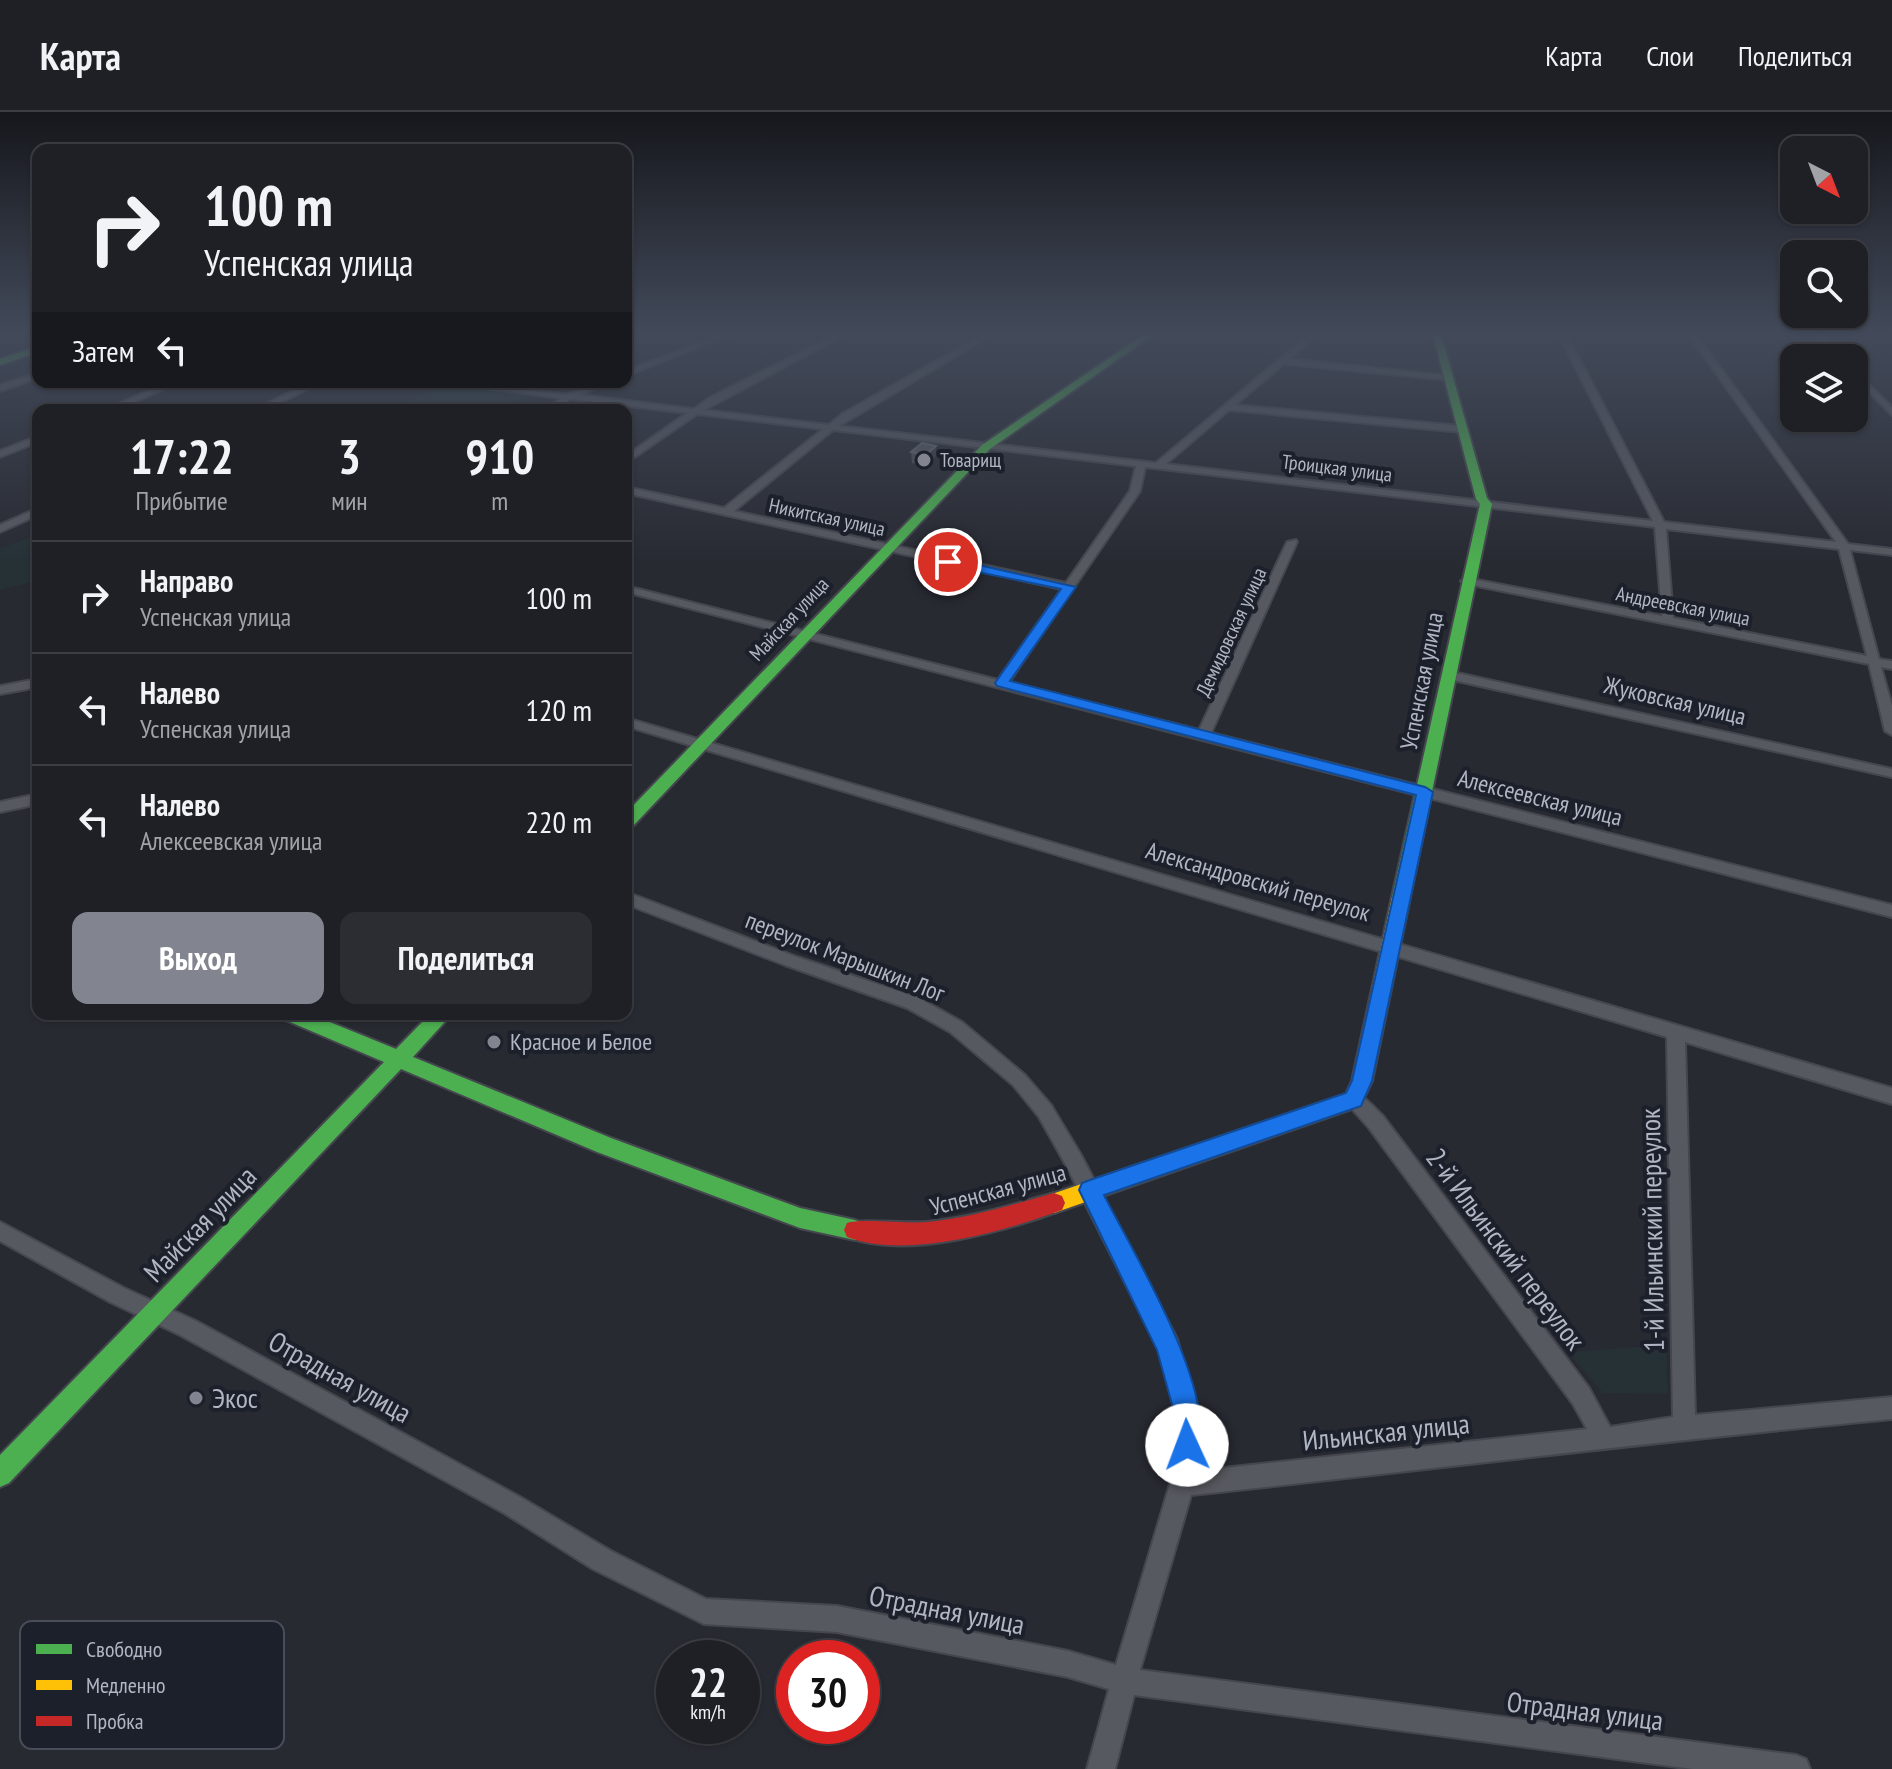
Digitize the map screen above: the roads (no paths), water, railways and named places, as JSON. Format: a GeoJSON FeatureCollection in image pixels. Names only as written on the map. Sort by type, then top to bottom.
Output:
{"type":"FeatureCollection","features":[{"type":"Feature","properties":{"kind":"street","name":"Троицкая улица"},"geometry":{"type":"LineString","coordinates":[[681,408],[986,447],[1892,552]]}},
{"type":"Feature","properties":{"kind":"street"},"geometry":{"type":"LineString","coordinates":[[632,456],[701,408]]}},
{"type":"Feature","properties":{"kind":"street"},"geometry":{"type":"LineString","coordinates":[[725,513],[830,427],[858,408]]}},
{"type":"Feature","properties":{"kind":"street","name":"Майская улица"},"geometry":{"type":"LineString","coordinates":[[632,817],[986,447],[1042,408]]}},
{"type":"Feature","properties":{"kind":"street"},"geometry":{"type":"LineString","coordinates":[[1158,466],[1225,408]]}},
{"type":"Feature","properties":{"kind":"street"},"geometry":{"type":"LineString","coordinates":[[1241,408],[1461,429]]}},
{"type":"Feature","properties":{"kind":"street"},"geometry":{"type":"LineString","coordinates":[[1457,408],[1486,504]]}},
{"type":"Feature","properties":{"kind":"street"},"geometry":{"type":"LineString","coordinates":[[1601,408],[1660,524],[1668,622]]}},
{"type":"Feature","properties":{"kind":"street"},"geometry":{"type":"LineString","coordinates":[[1745,408],[1844,546],[1892,731]]}},
{"type":"Feature","properties":{"kind":"street"},"geometry":{"type":"LineString","coordinates":[[0,454],[32,441]]}},
{"type":"Feature","properties":{"kind":"street"},"geometry":{"type":"LineString","coordinates":[[1002,683],[1135,491],[1141,464]]}},
{"type":"Feature","properties":{"kind":"street","name":"Никитская улица"},"geometry":{"type":"LineString","coordinates":[[632,491],[1069,587]]}},
{"type":"Feature","properties":{"kind":"street","name":"Успенская улица"},"geometry":{"type":"LineString","coordinates":[[304,1020],[604,1145],[800,1218],[874,1234],[916,1235],[966,1227],[1090,1190],[1353,1100],[1362,1081],[1486,504]]}},
{"type":"Feature","properties":{"kind":"street"},"geometry":{"type":"LineString","coordinates":[[0,529],[32,514]]}},
{"type":"Feature","properties":{"kind":"street","name":"Демидовская улица"},"geometry":{"type":"LineString","coordinates":[[1203,736],[1292,542]]}},
{"type":"Feature","properties":{"kind":"street","name":"Андреевская улица"},"geometry":{"type":"LineString","coordinates":[[1467,581],[1892,665]]}},
{"type":"Feature","properties":{"kind":"street","name":"Алексеевская улица"},"geometry":{"type":"LineString","coordinates":[[632,591],[1892,911]]}},
{"type":"Feature","properties":{"kind":"street","name":"Жуковская улица"},"geometry":{"type":"LineString","coordinates":[[1448,675],[1892,773]]}},
{"type":"Feature","properties":{"kind":"street"},"geometry":{"type":"LineString","coordinates":[[0,690],[32,684]]}},
{"type":"Feature","properties":{"kind":"street","name":"Александровский переулок"},"geometry":{"type":"LineString","coordinates":[[632,724],[1892,1096]]}},
{"type":"Feature","properties":{"kind":"street"},"geometry":{"type":"LineString","coordinates":[[0,807],[32,800]]}},
{"type":"Feature","properties":{"kind":"street","name":"переулок Марышкин Лог"},"geometry":{"type":"LineString","coordinates":[[632,900],[791,961],[913,1003],[956,1027],[1019,1080],[1045,1111],[1090,1190],[1169,1347],[1183,1390],[1187,1415],[1182,1484]]}},
{"type":"Feature","properties":{"kind":"street","name":"Майская улица"},"geometry":{"type":"LineString","coordinates":[[0,1474],[436,1020]]}},
{"type":"Feature","properties":{"kind":"street","name":"1-й Ильинский переулок"},"geometry":{"type":"LineString","coordinates":[[1676,1032],[1684,1427]]}},
{"type":"Feature","properties":{"kind":"street","name":"2-й Ильинский переулок"},"geometry":{"type":"LineString","coordinates":[[1353,1100],[1376,1122],[1581,1396],[1604,1439]]}},
{"type":"Feature","properties":{"kind":"street","name":"Отрадная улица"},"geometry":{"type":"LineString","coordinates":[[0,1231],[117,1295],[155,1311],[512,1505],[602,1560],[704,1611],[837,1619],[1068,1664],[1125,1681],[1796,1769]]}},
{"type":"Feature","properties":{"kind":"street","name":"Ильинская улица"},"geometry":{"type":"LineString","coordinates":[[1182,1484],[1604,1439],[1684,1427],[1892,1408]]}},
{"type":"Feature","properties":{"kind":"street"},"geometry":{"type":"LineString","coordinates":[[1101,1769],[1182,1484]]}},
{"type":"Feature","properties":{"kind":"place","name":"Товарищ"},"geometry":{"type":"Point","coordinates":[924,460]}},
{"type":"Feature","properties":{"kind":"place","name":"Красное и Белое"},"geometry":{"type":"Point","coordinates":[494,1042]}},
{"type":"Feature","properties":{"kind":"place","name":"Экос"},"geometry":{"type":"Point","coordinates":[196,1398]}}]}
